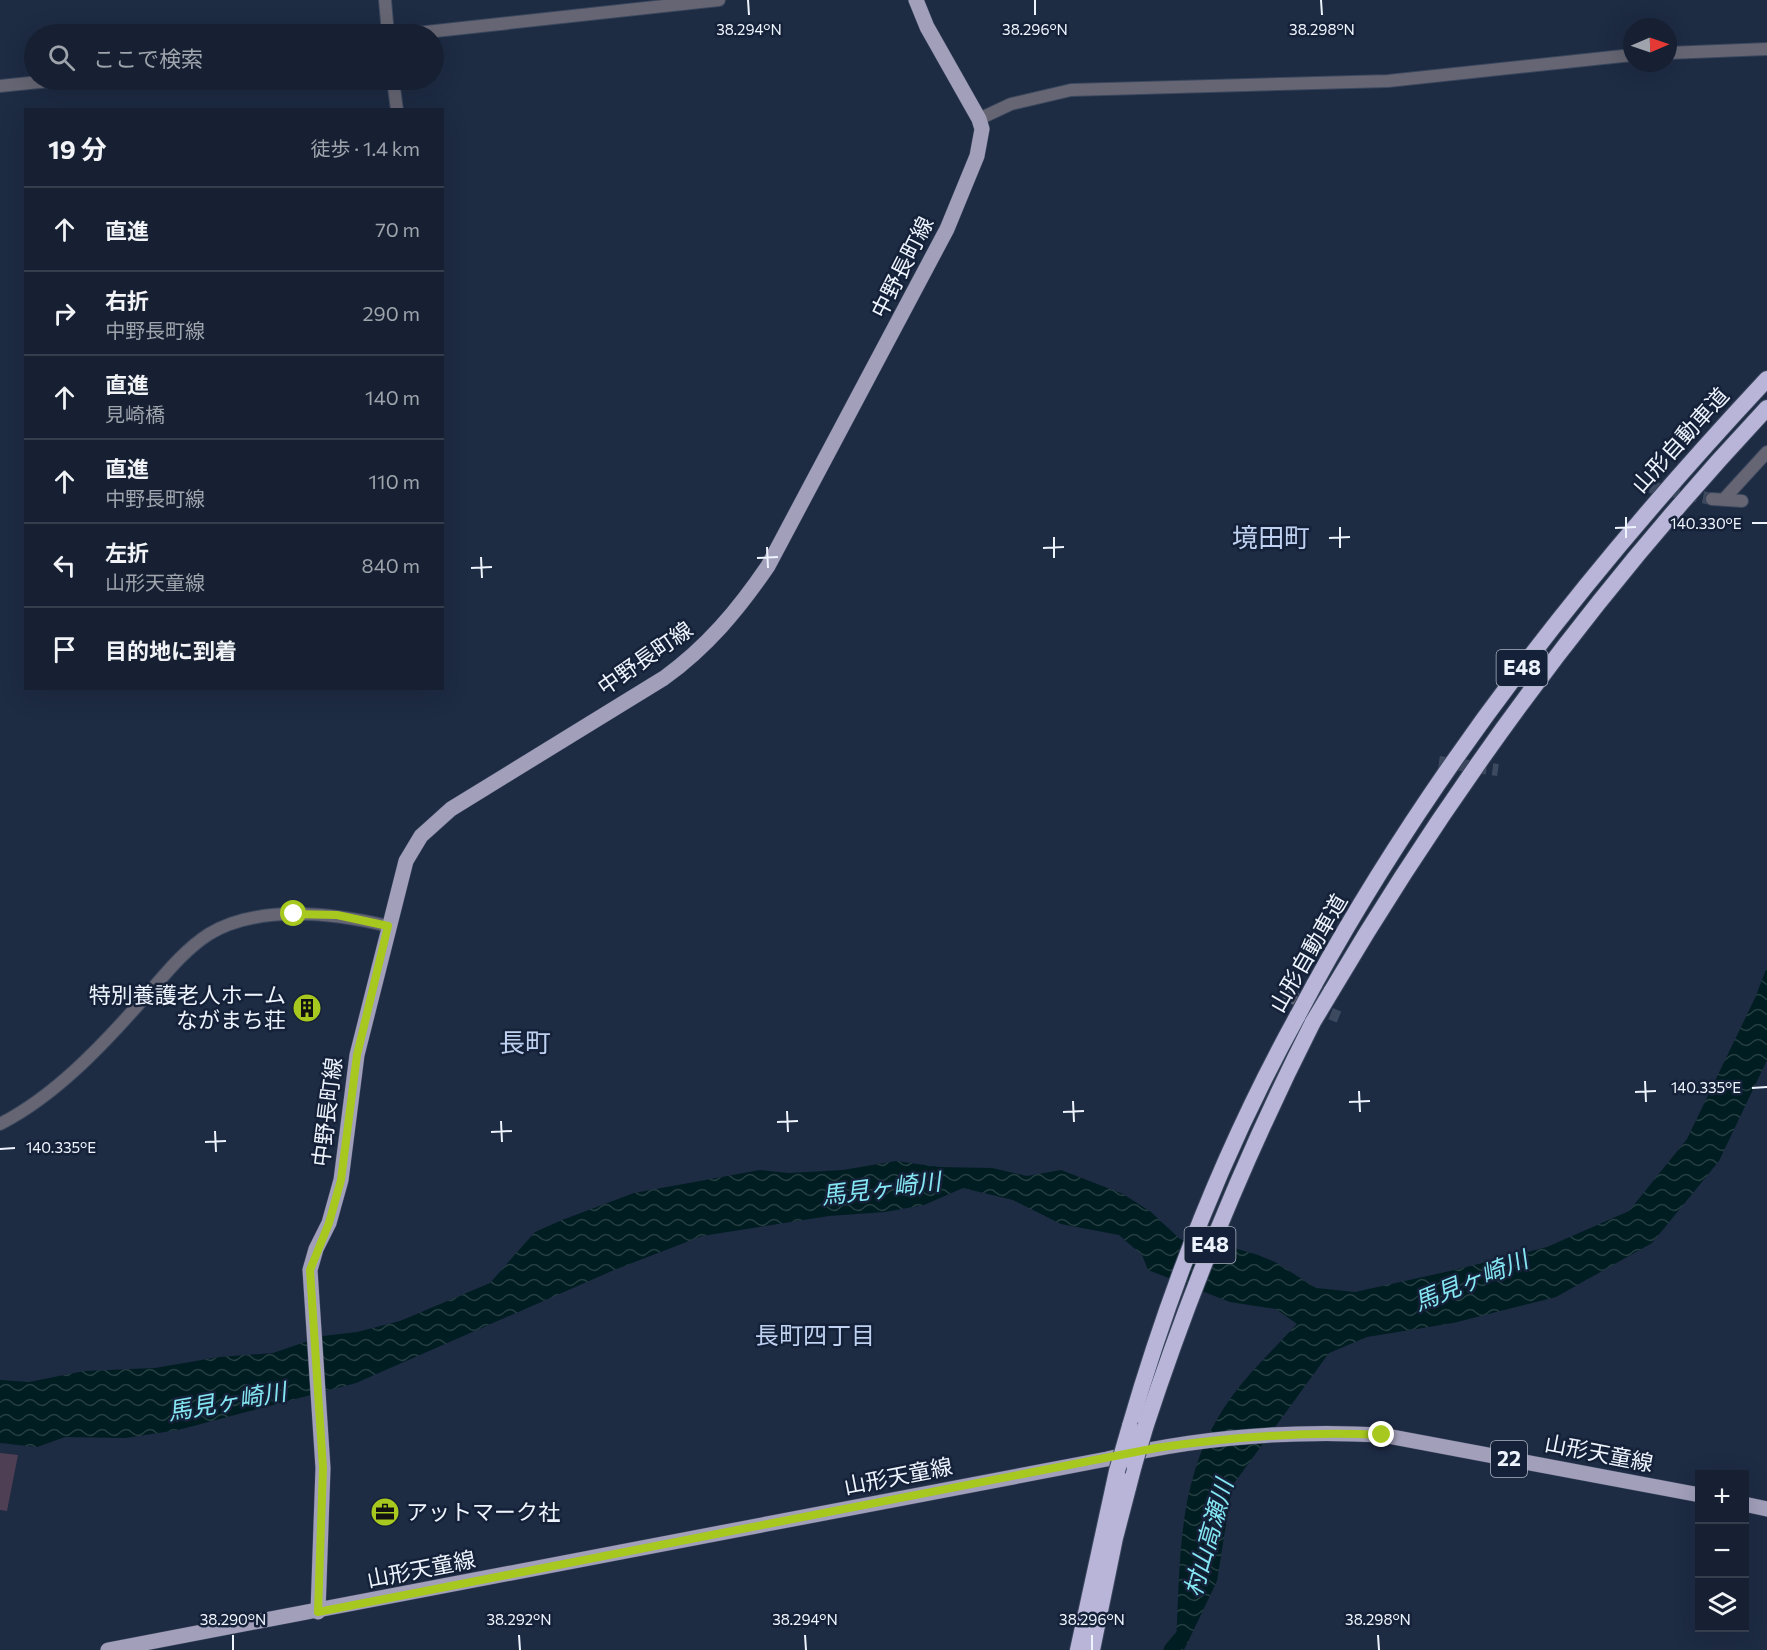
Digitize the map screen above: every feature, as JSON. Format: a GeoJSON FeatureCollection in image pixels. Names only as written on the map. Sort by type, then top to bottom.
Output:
{"type":"FeatureCollection","features":[{"type":"Feature","properties":{"kind":"highway","name":"山形自動車道"},"geometry":{"type":"LineString","coordinates":[[1092,1650],[1134,1465],[1148,1364],[1181,1270],[1306,1019],[1314,985],[1390,859],[1462,750],[1515,677],[1604,562],[1680,472],[1767,379]]}},
{"type":"Feature","properties":{"kind":"highway","name":"山形自動車道"},"geometry":{"type":"LineString","coordinates":[[1306,1019],[1331,992],[1412,861],[1506,723],[1617,579],[1767,408]]}},
{"type":"Feature","properties":{"kind":"highway","name":"山形自動車道"},"geometry":{"type":"LineString","coordinates":[[1078,1650],[1117,1471],[1162,1375],[1257,1116]]}},
{"type":"Feature","properties":{"kind":"main road"},"geometry":{"type":"LineString","coordinates":[[916,0],[927,27],[980,119]]}},
{"type":"Feature","properties":{"kind":"main road","name":"中野長町線"},"geometry":{"type":"LineString","coordinates":[[318,1612],[323,1468],[310,1270],[329,1223],[341,1180],[357,1055],[388,926],[411,849],[431,826],[451,809],[673,671],[710,641],[740,606],[790,526],[947,229],[977,156],[982,129],[980,119]]}},
{"type":"Feature","properties":{"kind":"main road","name":"山形天童線"},"geometry":{"type":"LineString","coordinates":[[108,1650],[318,1612],[1196,1442],[1264,1434],[1317,1432],[1382,1435],[1695,1494]]}},
{"type":"Feature","properties":{"kind":"main road"},"geometry":{"type":"LineString","coordinates":[[1749,1505],[1767,1509]]}},
{"type":"Feature","properties":{"kind":"street"},"geometry":{"type":"LineString","coordinates":[[385,0],[387,24]]}},
{"type":"Feature","properties":{"kind":"street"},"geometry":{"type":"LineString","coordinates":[[444,30],[719,0]]}},
{"type":"Feature","properties":{"kind":"street"},"geometry":{"type":"LineString","coordinates":[[1677,53],[1767,49]]}},
{"type":"Feature","properties":{"kind":"street"},"geometry":{"type":"LineString","coordinates":[[980,119],[1011,104],[1071,90],[1388,81],[1623,57]]}},
{"type":"Feature","properties":{"kind":"street"},"geometry":{"type":"LineString","coordinates":[[0,86],[24,84]]}},
{"type":"Feature","properties":{"kind":"street"},"geometry":{"type":"LineString","coordinates":[[394,90],[397,108]]}},
{"type":"Feature","properties":{"kind":"street"},"geometry":{"type":"LineString","coordinates":[[1742,501],[1718,499],[1767,452]]}},
{"type":"Feature","properties":{"kind":"street"},"geometry":{"type":"LineString","coordinates":[[0,1124],[67,1076],[120,1026],[175,964],[210,934],[250,920],[294,914],[337,915],[388,926]]}},
{"type":"Feature","properties":{"kind":"shaded area"},"geometry":{"type":"Polygon","coordinates":[[[0,1453],[18,1455],[7,1511],[0,1510],[0,1453]]]}},
{"type":"Feature","properties":{"kind":"water"},"geometry":{"type":"Polygon","coordinates":[[[1767,967],[1767,1060],[1719,1161],[1652,1243],[1556,1297],[1453,1323],[1367,1337],[1329,1353],[1232,1486],[1217,1581],[1184,1650],[1176,1644],[1181,1546],[1191,1484],[1201,1454],[1214,1424],[1233,1395],[1297,1324],[1276,1309],[1230,1302],[1148,1270],[1142,1255],[1119,1235],[1061,1224],[1013,1200],[963,1188],[924,1205],[885,1212],[829,1216],[702,1236],[614,1270],[356,1383],[178,1430],[125,1438],[65,1437],[37,1447],[0,1443],[0,1380],[29,1382],[84,1371],[155,1368],[219,1357],[273,1353],[323,1336],[357,1332],[400,1321],[490,1283],[535,1232],[562,1220],[634,1193],[760,1170],[789,1173],[843,1170],[896,1161],[939,1167],[992,1168],[1027,1176],[1061,1170],[1123,1194],[1151,1212],[1180,1239],[1215,1251],[1234,1248],[1258,1255],[1275,1262],[1316,1288],[1355,1292],[1547,1247],[1629,1211],[1687,1139],[1755,998],[1767,967]]]}},
{"type":"Feature","properties":{"kind":"waterway"},"geometry":{"type":"LineString","coordinates":[[1171,1650],[1181,1638]]}},
{"type":"Feature","properties":{"kind":"tunnel"},"geometry":{"type":"LineString","coordinates":[[1650,487],[1712,499]]}},
{"type":"Feature","properties":{"kind":"tunnel"},"geometry":{"type":"LineString","coordinates":[[1439,762],[1498,770]]}},
{"type":"Feature","properties":{"kind":"tunnel"},"geometry":{"type":"LineString","coordinates":[[1314,1007],[1339,1017]]}},
{"type":"Feature","properties":{"kind":"place","name":"特別養護老人ホーム ながまち荘"},"geometry":{"type":"Point","coordinates":[307,1008]}},
{"type":"Feature","properties":{"kind":"place","name":"アットマーク社"},"geometry":{"type":"Point","coordinates":[385,1512]}},
{"type":"Feature","properties":{"kind":"district","name":"境田町"},"geometry":{"type":"Point","coordinates":[1271,538]}},
{"type":"Feature","properties":{"kind":"district","name":"長町"},"geometry":{"type":"Point","coordinates":[525,1043]}},
{"type":"Feature","properties":{"kind":"district","name":"長町四丁目"},"geometry":{"type":"Point","coordinates":[815,1336]}},
{"type":"Feature","properties":{"kind":"route"},"geometry":{"type":"LineString","coordinates":[[294,914],[337,915],[388,926],[357,1055],[347,1148],[341,1180],[329,1223],[316,1249],[310,1270],[323,1468],[318,1612],[1048,1471],[1156,1448],[1264,1434],[1333,1432],[1382,1435]]}},
{"type":"Feature","properties":{"kind":"water label","name":"馬見ヶ崎川"},"geometry":{"type":"Point","coordinates":[881,1189]}},
{"type":"Feature","properties":{"kind":"water label","name":"馬見ヶ崎川"},"geometry":{"type":"Point","coordinates":[1471,1281]}},
{"type":"Feature","properties":{"kind":"water label","name":"馬見ヶ崎川"},"geometry":{"type":"Point","coordinates":[227,1402]}},
{"type":"Feature","properties":{"kind":"water label","name":"村山高瀬川"},"geometry":{"type":"Point","coordinates":[1209,1538]}}]}
